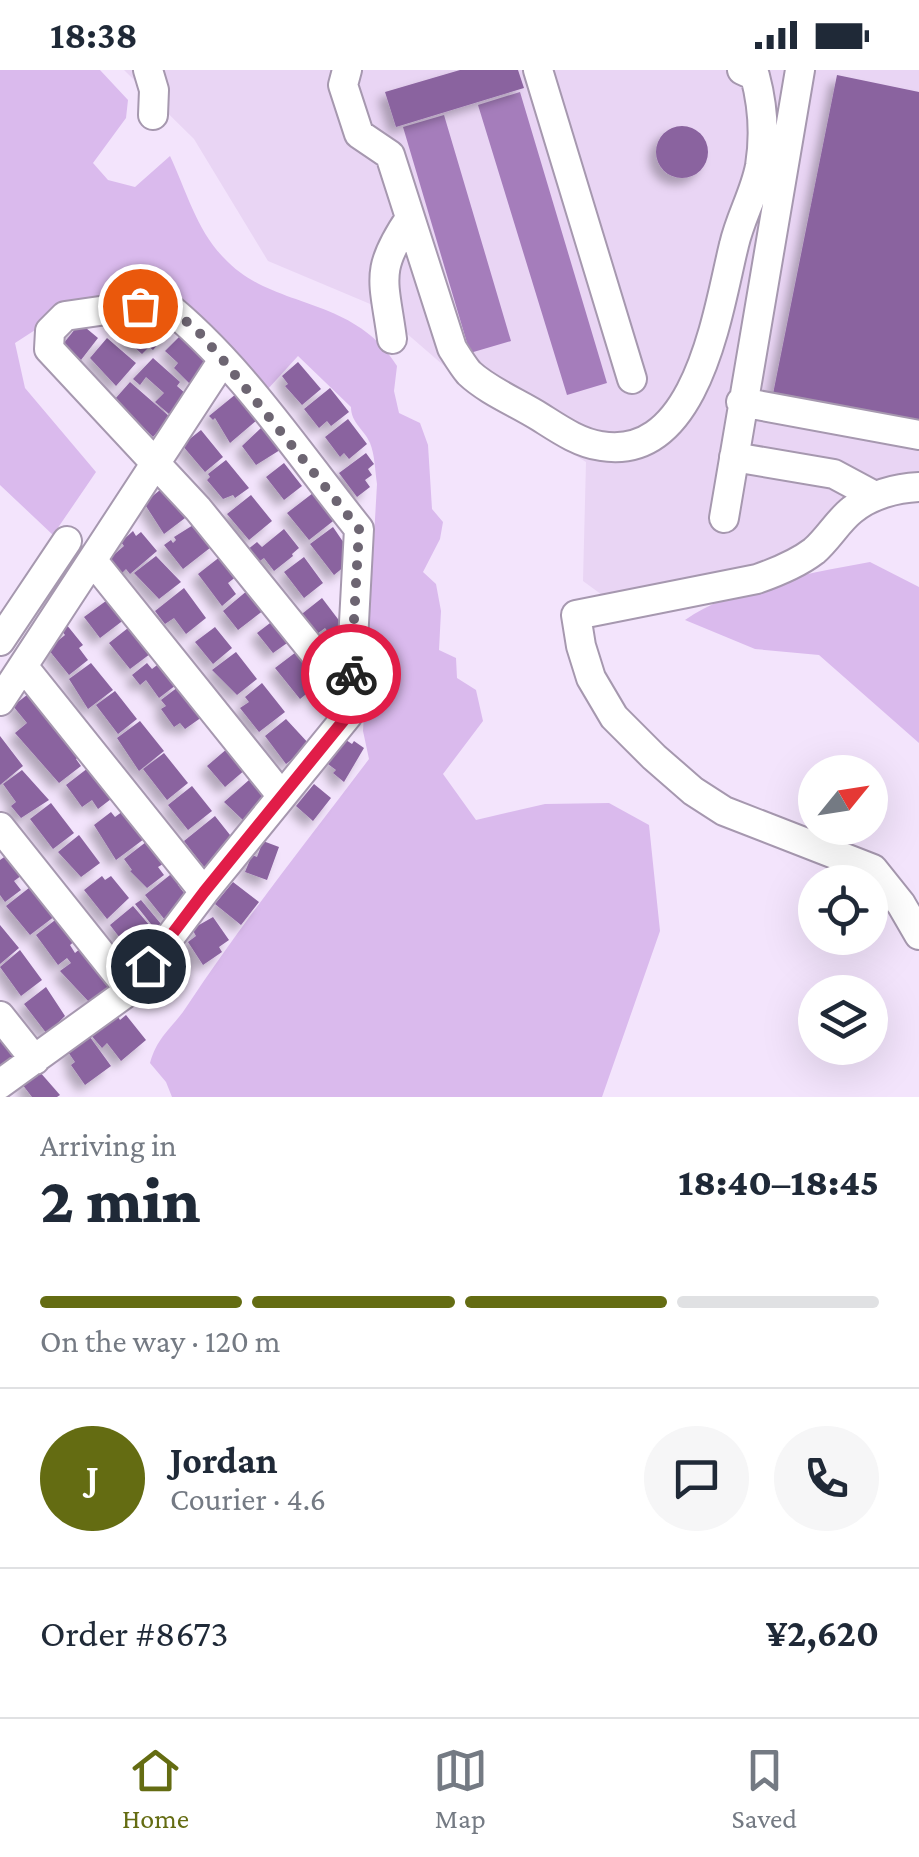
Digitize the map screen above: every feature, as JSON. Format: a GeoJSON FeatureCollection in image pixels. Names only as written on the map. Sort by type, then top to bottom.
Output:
{"type":"FeatureCollection","features":[{"type":"Feature","properties":{"kind":"street"},"geometry":{"type":"LineString","coordinates":[[148,70],[154,90],[153,115]]}},
{"type":"Feature","properties":{"kind":"street"},"geometry":{"type":"LineString","coordinates":[[346,70],[343,85],[358,134],[390,155],[452,348],[469,372],[575,438],[603,447],[649,439],[676,416],[694,390],[725,290],[741,219],[760,168],[763,108],[752,72]]}},
{"type":"Feature","properties":{"kind":"street"},"geometry":{"type":"LineString","coordinates":[[538,70],[632,379]]}},
{"type":"Feature","properties":{"kind":"street"},"geometry":{"type":"LineString","coordinates":[[724,518],[800,70]]}},
{"type":"Feature","properties":{"kind":"street"},"geometry":{"type":"LineString","coordinates":[[392,339],[383,273],[389,250],[410,218]]}},
{"type":"Feature","properties":{"kind":"street"},"geometry":{"type":"LineString","coordinates":[[741,219],[772,225]]}},
{"type":"Feature","properties":{"kind":"street"},"geometry":{"type":"LineString","coordinates":[[0,1084],[130,990],[348,715],[350,697],[359,529],[197,330],[162,302],[65,316],[50,331],[49,349],[198,509],[350,697]]}},
{"type":"Feature","properties":{"kind":"street"},"geometry":{"type":"LineString","coordinates":[[0,701],[223,360]]}},
{"type":"Feature","properties":{"kind":"street"},"geometry":{"type":"LineString","coordinates":[[741,402],[919,435]]}},
{"type":"Feature","properties":{"kind":"street"},"geometry":{"type":"LineString","coordinates":[[734,456],[834,474],[875,496]]}},
{"type":"Feature","properties":{"kind":"street"},"geometry":{"type":"LineString","coordinates":[[919,487],[875,496],[852,509],[815,550],[783,570],[739,583],[576,615],[591,678],[614,718],[654,757],[693,791],[724,811],[873,869],[919,935]]}},
{"type":"Feature","properties":{"kind":"street"},"geometry":{"type":"LineString","coordinates":[[0,641],[66,542]]}},
{"type":"Feature","properties":{"kind":"street"},"geometry":{"type":"LineString","coordinates":[[93,561],[282,795]]}},
{"type":"Feature","properties":{"kind":"street"},"geometry":{"type":"LineString","coordinates":[[24,666],[204,892]]}},
{"type":"Feature","properties":{"kind":"street"},"geometry":{"type":"LineString","coordinates":[[0,827],[130,990]]}},
{"type":"Feature","properties":{"kind":"street"},"geometry":{"type":"LineString","coordinates":[[0,1016],[35,1060]]}},
{"type":"Feature","properties":{"kind":"shaded area"},"geometry":{"type":"Polygon","coordinates":[[[0,70],[100,70],[128,100],[126,118],[93,163],[108,180],[135,187],[170,156],[199,223],[224,258],[265,287],[358,326],[379,343],[397,366],[394,391],[399,413],[420,423],[428,445],[432,509],[443,522],[440,539],[423,572],[436,584],[441,611],[439,650],[456,658],[457,678],[476,690],[483,721],[443,774],[476,820],[545,804],[609,803],[649,825],[660,931],[602,1097],[172,1097],[166,1082],[150,1063],[161,1039],[369,759],[363,731],[377,484],[374,458],[351,407],[298,356],[267,390],[226,340],[172,288],[83,299],[15,343],[25,388],[96,472],[53,535],[0,485],[0,70]]]}},
{"type":"Feature","properties":{"kind":"shaded area"},"geometry":{"type":"Polygon","coordinates":[[[124,70],[919,70],[919,472],[893,476],[845,500],[810,540],[781,560],[609,600],[583,581],[586,462],[480,397],[375,306],[268,261],[194,139],[124,70]]]}},
{"type":"Feature","properties":{"kind":"shaded area"},"geometry":{"type":"Polygon","coordinates":[[[520,92],[607,383],[567,395],[478,105],[520,92]]]}},
{"type":"Feature","properties":{"kind":"shaded area"},"geometry":{"type":"Polygon","coordinates":[[[444,115],[511,341],[470,353],[403,127],[444,115]]]}},
{"type":"Feature","properties":{"kind":"shaded area"},"geometry":{"type":"Polygon","coordinates":[[[870,562],[919,587],[919,743],[819,655],[755,649],[685,620],[751,589],[870,562]]]}},
{"type":"Feature","properties":{"kind":"building"},"geometry":{"type":"Polygon","coordinates":[[[460,70],[518,70],[524,88],[396,127],[385,92],[460,70]]]}},
{"type":"Feature","properties":{"kind":"building"},"geometry":{"type":"Polygon","coordinates":[[[837,75],[919,92],[919,424],[773,394],[837,75]]]}},
{"type":"Feature","properties":{"kind":"building"},"geometry":{"type":"Polygon","coordinates":[[[682,126],[700,134],[708,152],[700,170],[682,178],[664,170],[656,152],[664,134],[682,126]]]}},
{"type":"Feature","properties":{"kind":"building"},"geometry":{"type":"Polygon","coordinates":[[[146,316],[154,323],[158,319],[171,330],[153,350],[149,347],[142,354],[125,339],[146,316]]]}},
{"type":"Feature","properties":{"kind":"building"},"geometry":{"type":"Polygon","coordinates":[[[80,323],[98,338],[81,360],[63,344],[80,323]]]}},
{"type":"Feature","properties":{"kind":"building"},"geometry":{"type":"Polygon","coordinates":[[[183,333],[207,356],[191,385],[174,368],[178,363],[165,351],[183,333]]]}},
{"type":"Feature","properties":{"kind":"building"},"geometry":{"type":"Polygon","coordinates":[[[107,338],[136,363],[116,386],[90,358],[107,338]]]}},
{"type":"Feature","properties":{"kind":"building"},"geometry":{"type":"Polygon","coordinates":[[[153,358],[180,382],[177,386],[186,394],[169,414],[155,402],[164,393],[146,377],[140,385],[133,379],[153,358]]]}},
{"type":"Feature","properties":{"kind":"building"},"geometry":{"type":"Polygon","coordinates":[[[298,362],[321,389],[302,405],[285,386],[288,384],[282,376],[298,362]]]}},
{"type":"Feature","properties":{"kind":"building"},"geometry":{"type":"Polygon","coordinates":[[[130,382],[170,417],[153,437],[115,399],[130,382]]]}},
{"type":"Feature","properties":{"kind":"building"},"geometry":{"type":"Polygon","coordinates":[[[330,388],[349,412],[331,426],[327,421],[319,428],[304,409],[330,388]]]}},
{"type":"Feature","properties":{"kind":"building"},"geometry":{"type":"Polygon","coordinates":[[[236,394],[257,420],[230,443],[215,418],[209,416],[236,394]]]}},
{"type":"Feature","properties":{"kind":"building"},"geometry":{"type":"Polygon","coordinates":[[[348,419],[367,444],[349,459],[344,453],[340,457],[325,437],[348,419]]]}},
{"type":"Feature","properties":{"kind":"building"},"geometry":{"type":"Polygon","coordinates":[[[262,427],[280,450],[256,465],[242,446],[262,427]]]}},
{"type":"Feature","properties":{"kind":"building"},"geometry":{"type":"Polygon","coordinates":[[[201,430],[223,457],[205,472],[182,445],[201,430]]]}},
{"type":"Feature","properties":{"kind":"building"},"geometry":{"type":"Polygon","coordinates":[[[366,453],[374,464],[368,469],[372,475],[365,480],[370,487],[357,497],[339,473],[366,453]]]}},
{"type":"Feature","properties":{"kind":"building"},"geometry":{"type":"Polygon","coordinates":[[[226,460],[249,488],[235,498],[233,495],[223,499],[207,480],[208,474],[226,460]]]}},
{"type":"Feature","properties":{"kind":"building"},"geometry":{"type":"Polygon","coordinates":[[[284,463],[302,486],[284,500],[266,477],[284,463]]]}},
{"type":"Feature","properties":{"kind":"building"},"geometry":{"type":"Polygon","coordinates":[[[165,486],[189,515],[164,534],[144,503],[165,486]]]}},
{"type":"Feature","properties":{"kind":"building"},"geometry":{"type":"Polygon","coordinates":[[[313,493],[337,518],[309,540],[287,513],[313,493]]]}},
{"type":"Feature","properties":{"kind":"building"},"geometry":{"type":"Polygon","coordinates":[[[251,495],[272,521],[249,540],[227,514],[251,495]]]}},
{"type":"Feature","properties":{"kind":"building"},"geometry":{"type":"Polygon","coordinates":[[[198,522],[215,544],[183,569],[164,545],[171,540],[173,543],[174,537],[198,522]]]}},
{"type":"Feature","properties":{"kind":"building"},"geometry":{"type":"Polygon","coordinates":[[[333,527],[348,549],[343,554],[350,562],[334,575],[310,544],[333,527]]]}},
{"type":"Feature","properties":{"kind":"building"},"geometry":{"type":"Polygon","coordinates":[[[284,529],[299,548],[293,556],[274,571],[264,558],[257,563],[247,550],[257,542],[262,547],[284,529]]]}},
{"type":"Feature","properties":{"kind":"building"},"geometry":{"type":"Polygon","coordinates":[[[133,531],[136,536],[141,532],[157,551],[130,574],[126,569],[121,574],[109,559],[133,531]]]}},
{"type":"Feature","properties":{"kind":"building"},"geometry":{"type":"Polygon","coordinates":[[[156,556],[181,582],[159,599],[134,573],[156,556]]]}},
{"type":"Feature","properties":{"kind":"building"},"geometry":{"type":"Polygon","coordinates":[[[221,556],[237,576],[228,583],[236,594],[222,606],[198,574],[221,556]]]}},
{"type":"Feature","properties":{"kind":"building"},"geometry":{"type":"Polygon","coordinates":[[[304,557],[323,583],[304,598],[284,572],[304,557]]]}},
{"type":"Feature","properties":{"kind":"building"},"geometry":{"type":"Polygon","coordinates":[[[184,588],[206,618],[186,634],[174,618],[165,624],[155,611],[184,588]]]}},
{"type":"Feature","properties":{"kind":"building"},"geometry":{"type":"Polygon","coordinates":[[[248,590],[264,610],[238,630],[223,611],[248,590]]]}},
{"type":"Feature","properties":{"kind":"building"},"geometry":{"type":"Polygon","coordinates":[[[110,598],[125,619],[100,638],[84,617],[110,598]]]}},
{"type":"Feature","properties":{"kind":"building"},"geometry":{"type":"Polygon","coordinates":[[[322,598],[344,627],[331,636],[325,628],[313,637],[298,617],[322,598]]]}},
{"type":"Feature","properties":{"kind":"building"},"geometry":{"type":"Polygon","coordinates":[[[274,620],[290,641],[273,653],[257,633],[274,620]]]}},
{"type":"Feature","properties":{"kind":"building"},"geometry":{"type":"Polygon","coordinates":[[[66,624],[83,645],[79,648],[88,660],[69,675],[48,649],[65,635],[60,629],[66,624]]]}},
{"type":"Feature","properties":{"kind":"building"},"geometry":{"type":"Polygon","coordinates":[[[215,627],[232,648],[213,664],[195,642],[215,627]]]}},
{"type":"Feature","properties":{"kind":"building"},"geometry":{"type":"Polygon","coordinates":[[[128,628],[134,635],[138,632],[154,651],[130,669],[109,643],[128,628]]]}},
{"type":"Feature","properties":{"kind":"building"},"geometry":{"type":"Polygon","coordinates":[[[300,649],[325,679],[300,699],[275,668],[300,649]]]}},
{"type":"Feature","properties":{"kind":"building"},"geometry":{"type":"Polygon","coordinates":[[[236,652],[257,679],[237,695],[212,670],[236,652]]]}},
{"type":"Feature","properties":{"kind":"building"},"geometry":{"type":"Polygon","coordinates":[[[161,662],[180,682],[159,698],[146,680],[140,685],[132,675],[147,663],[152,669],[161,662]]]}},
{"type":"Feature","properties":{"kind":"building"},"geometry":{"type":"Polygon","coordinates":[[[91,663],[113,690],[88,709],[69,679],[91,663]]]}},
{"type":"Feature","properties":{"kind":"building"},"geometry":{"type":"Polygon","coordinates":[[[262,683],[285,712],[259,732],[240,708],[249,702],[245,697],[262,683]]]}},
{"type":"Feature","properties":{"kind":"building"},"geometry":{"type":"Polygon","coordinates":[[[178,687],[202,717],[185,729],[180,723],[174,727],[161,709],[166,706],[161,700],[178,687]]]}},
{"type":"Feature","properties":{"kind":"building"},"geometry":{"type":"Polygon","coordinates":[[[32,691],[80,756],[76,759],[81,766],[59,783],[15,733],[27,723],[13,706],[32,691]]]}},
{"type":"Feature","properties":{"kind":"building"},"geometry":{"type":"Polygon","coordinates":[[[115,691],[137,719],[118,734],[96,705],[115,691]]]}},
{"type":"Feature","properties":{"kind":"building"},"geometry":{"type":"Polygon","coordinates":[[[286,719],[310,745],[286,764],[265,736],[286,719]]]}},
{"type":"Feature","properties":{"kind":"building"},"geometry":{"type":"Polygon","coordinates":[[[140,721],[164,751],[139,771],[117,738],[140,721]]]}},
{"type":"Feature","properties":{"kind":"building"},"geometry":{"type":"Polygon","coordinates":[[[0,736],[23,766],[0,785],[0,736]]]}},
{"type":"Feature","properties":{"kind":"building"},"geometry":{"type":"Polygon","coordinates":[[[346,740],[364,748],[344,782],[328,764],[346,740]]]}},
{"type":"Feature","properties":{"kind":"building"},"geometry":{"type":"Polygon","coordinates":[[[228,748],[246,769],[225,787],[207,766],[228,748]]]}},
{"type":"Feature","properties":{"kind":"building"},"geometry":{"type":"Polygon","coordinates":[[[164,753],[188,783],[167,800],[143,769],[164,753]]]}},
{"type":"Feature","properties":{"kind":"building"},"geometry":{"type":"Polygon","coordinates":[[[88,768],[111,799],[98,809],[92,800],[82,807],[66,785],[88,768]]]}},
{"type":"Feature","properties":{"kind":"building"},"geometry":{"type":"Polygon","coordinates":[[[22,770],[49,800],[21,818],[11,806],[16,802],[3,784],[22,770]]]}},
{"type":"Feature","properties":{"kind":"building"},"geometry":{"type":"Polygon","coordinates":[[[249,780],[266,800],[245,822],[224,802],[249,780]]]}},
{"type":"Feature","properties":{"kind":"building"},"geometry":{"type":"Polygon","coordinates":[[[314,784],[331,798],[313,821],[296,806],[314,784]]]}},
{"type":"Feature","properties":{"kind":"building"},"geometry":{"type":"Polygon","coordinates":[[[192,786],[212,811],[188,830],[168,805],[192,786]]]}},
{"type":"Feature","properties":{"kind":"building"},"geometry":{"type":"Polygon","coordinates":[[[51,803],[74,833],[53,849],[30,819],[51,803]]]}},
{"type":"Feature","properties":{"kind":"building"},"geometry":{"type":"Polygon","coordinates":[[[123,811],[144,839],[116,860],[94,825],[111,812],[115,817],[123,811]]]}},
{"type":"Feature","properties":{"kind":"building"},"geometry":{"type":"Polygon","coordinates":[[[215,816],[234,840],[224,854],[205,868],[184,841],[215,816]]]}},
{"type":"Feature","properties":{"kind":"building"},"geometry":{"type":"Polygon","coordinates":[[[79,835],[100,863],[81,877],[58,852],[79,835]]]}},
{"type":"Feature","properties":{"kind":"building"},"geometry":{"type":"Polygon","coordinates":[[[263,841],[279,847],[267,880],[245,872],[263,841]]]}},
{"type":"Feature","properties":{"kind":"building"},"geometry":{"type":"Polygon","coordinates":[[[146,842],[163,864],[158,867],[164,875],[147,888],[124,859],[146,842]]]}},
{"type":"Feature","properties":{"kind":"building"},"geometry":{"type":"Polygon","coordinates":[[[10,853],[25,873],[14,881],[21,890],[5,902],[0,895],[0,860],[10,853]]]}},
{"type":"Feature","properties":{"kind":"building"},"geometry":{"type":"Polygon","coordinates":[[[175,871],[183,881],[178,885],[188,898],[165,920],[145,895],[175,871]]]}},
{"type":"Feature","properties":{"kind":"building"},"geometry":{"type":"Polygon","coordinates":[[[102,876],[105,880],[111,876],[129,898],[107,919],[84,890],[102,876]]]}},
{"type":"Feature","properties":{"kind":"building"},"geometry":{"type":"Polygon","coordinates":[[[233,882],[259,902],[241,925],[215,904],[233,882]]]}},
{"type":"Feature","properties":{"kind":"building"},"geometry":{"type":"Polygon","coordinates":[[[34,884],[59,913],[30,935],[6,906],[34,884]]]}},
{"type":"Feature","properties":{"kind":"building"},"geometry":{"type":"Polygon","coordinates":[[[141,900],[161,924],[155,929],[135,904],[141,900]]]}},
{"type":"Feature","properties":{"kind":"building"},"geometry":{"type":"Polygon","coordinates":[[[133,906],[156,933],[133,955],[110,925],[133,906]]]}},
{"type":"Feature","properties":{"kind":"building"},"geometry":{"type":"Polygon","coordinates":[[[59,917],[76,940],[70,945],[75,953],[82,947],[111,985],[89,1002],[60,971],[71,963],[67,958],[58,965],[36,935],[59,917]]]}},
{"type":"Feature","properties":{"kind":"building"},"geometry":{"type":"Polygon","coordinates":[[[213,917],[229,940],[219,947],[222,952],[203,965],[188,942],[196,936],[192,929],[213,917]]]}},
{"type":"Feature","properties":{"kind":"building"},"geometry":{"type":"Polygon","coordinates":[[[0,925],[19,948],[0,964],[0,925]]]}},
{"type":"Feature","properties":{"kind":"building"},"geometry":{"type":"Polygon","coordinates":[[[20,950],[42,980],[21,996],[0,967],[20,950]]]}},
{"type":"Feature","properties":{"kind":"building"},"geometry":{"type":"Polygon","coordinates":[[[46,987],[65,1016],[47,1034],[24,1004],[46,987]]]}},
{"type":"Feature","properties":{"kind":"building"},"geometry":{"type":"Polygon","coordinates":[[[117,1015],[120,1020],[126,1015],[146,1040],[121,1061],[107,1043],[102,1048],[90,1034],[117,1015]]]}},
{"type":"Feature","properties":{"kind":"building"},"geometry":{"type":"Polygon","coordinates":[[[87,1033],[111,1066],[85,1085],[71,1065],[75,1062],[66,1049],[87,1033]]]}},
{"type":"Feature","properties":{"kind":"building"},"geometry":{"type":"Polygon","coordinates":[[[0,1040],[14,1058],[0,1068],[0,1040]]]}},
{"type":"Feature","properties":{"kind":"building"},"geometry":{"type":"Polygon","coordinates":[[[39,1071],[60,1095],[32,1097],[22,1084],[39,1071]]]}},
{"type":"Feature","properties":{"kind":"way so far"},"geometry":{"type":"LineString","coordinates":[[140,306],[162,302],[197,330],[359,529],[351,674]]}},
{"type":"Feature","properties":{"kind":"route"},"geometry":{"type":"LineString","coordinates":[[148,966],[348,715],[351,674]]}}]}
